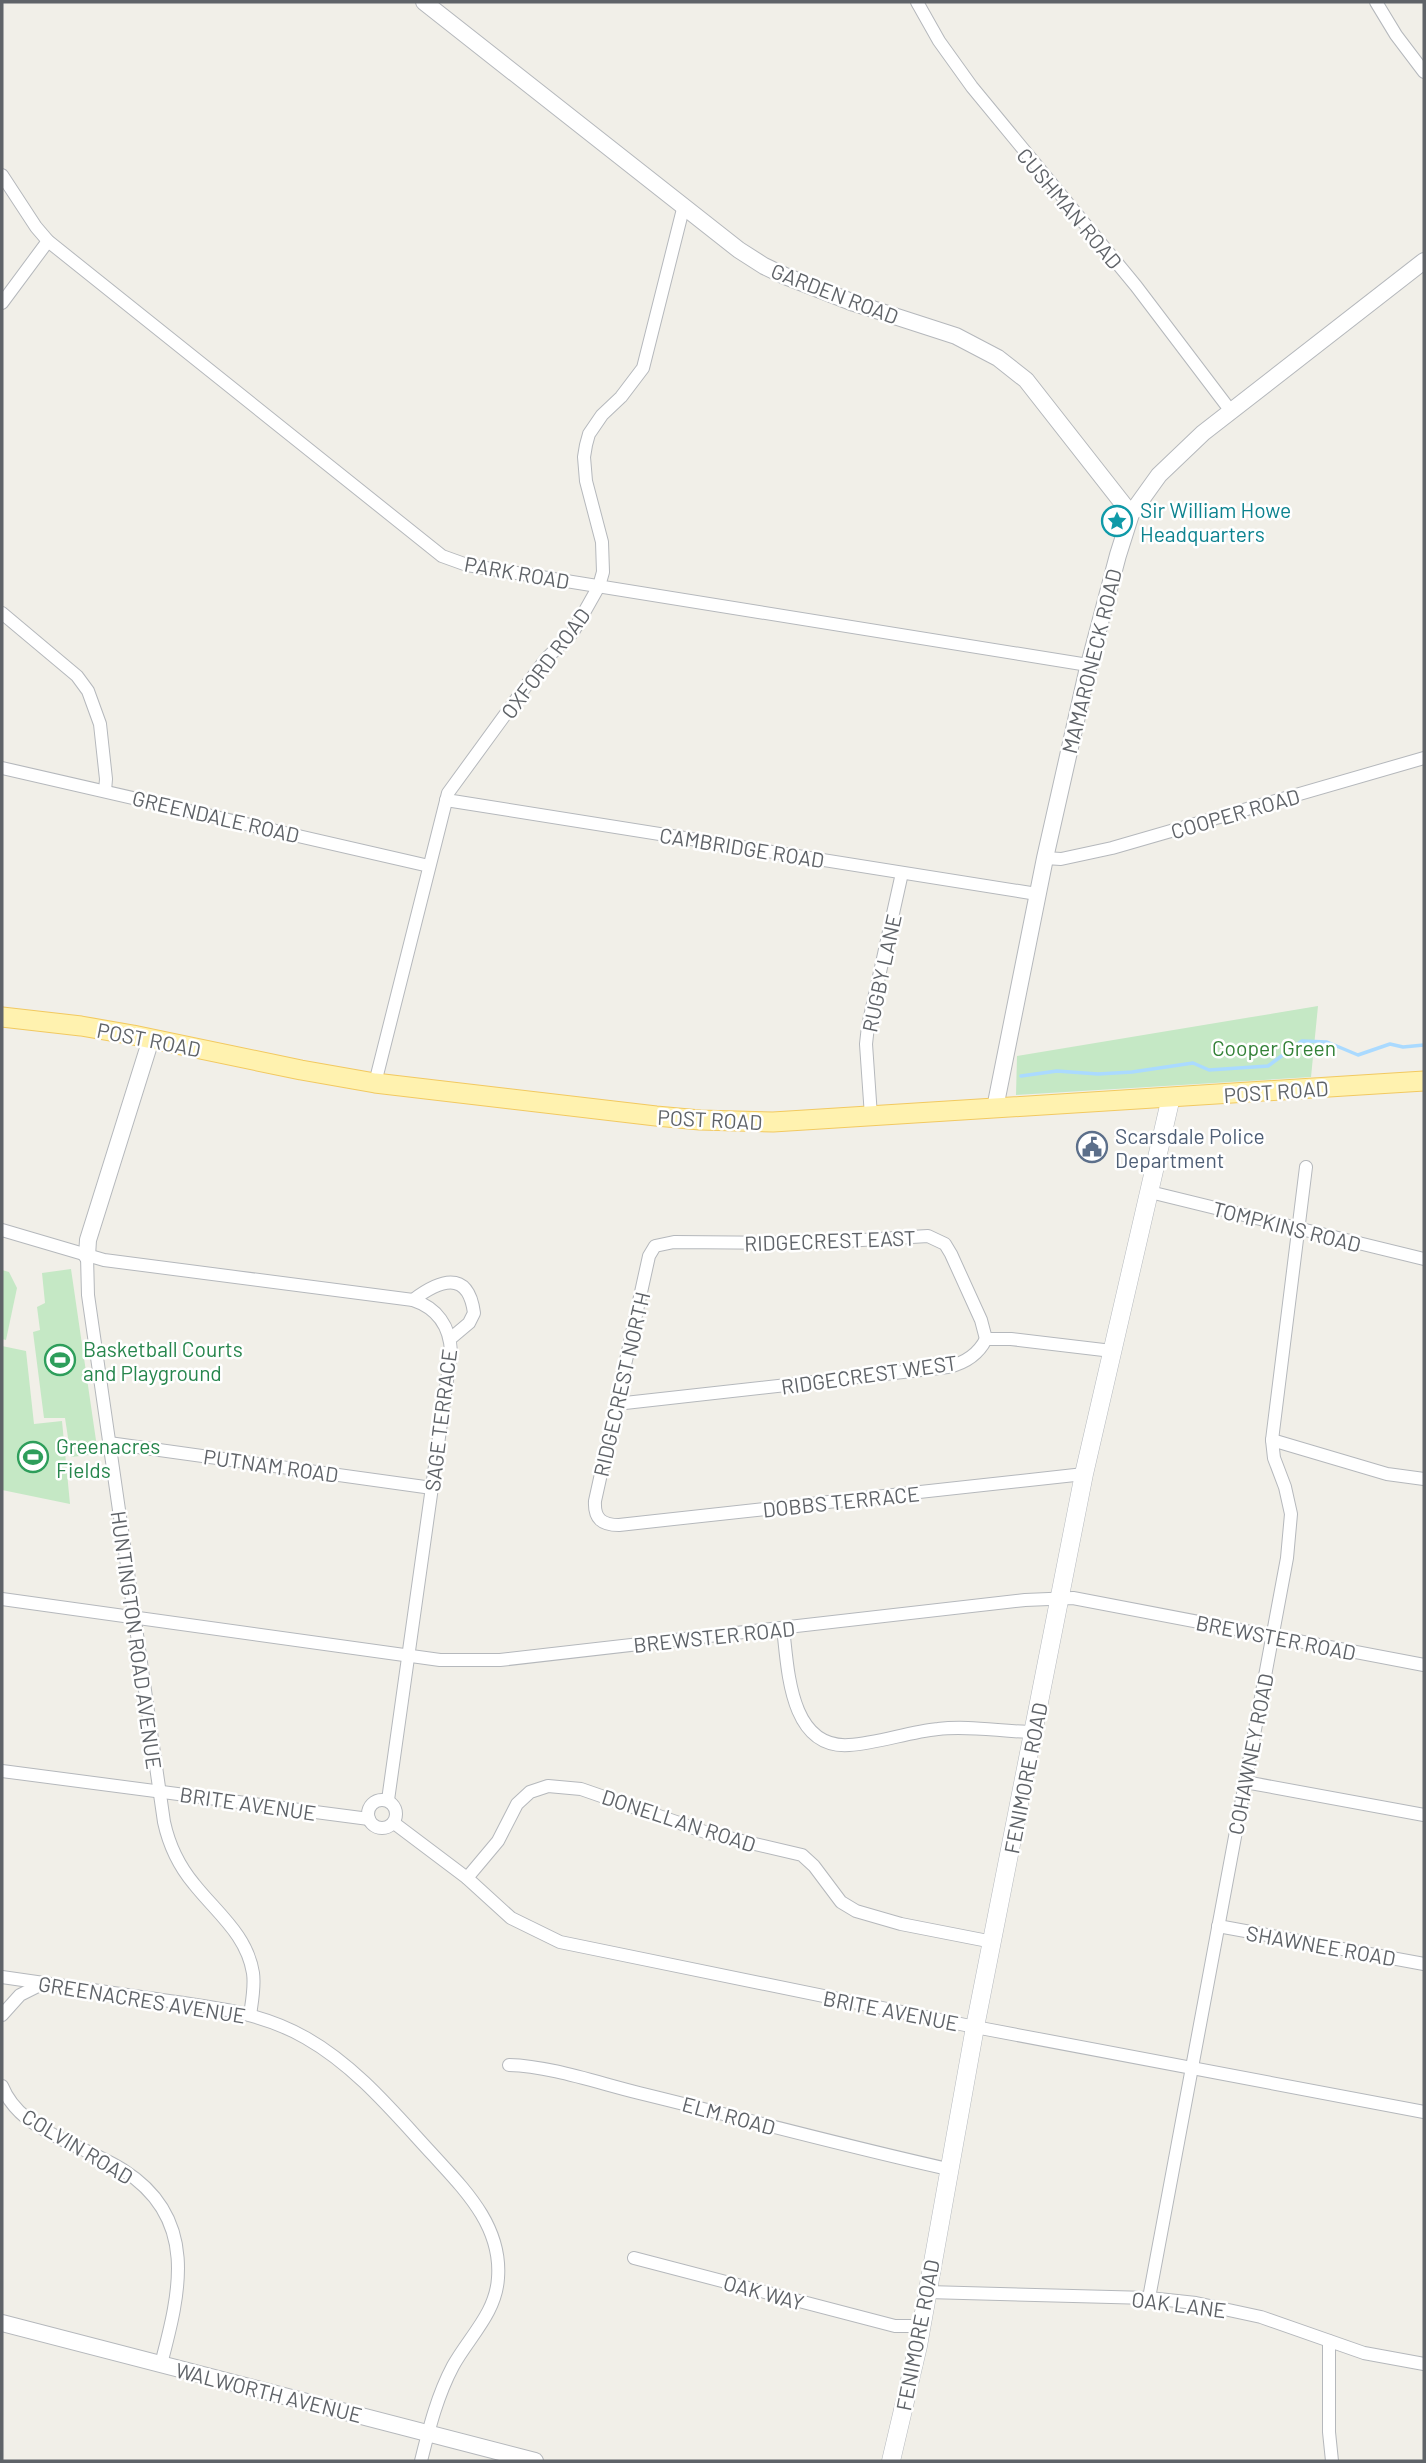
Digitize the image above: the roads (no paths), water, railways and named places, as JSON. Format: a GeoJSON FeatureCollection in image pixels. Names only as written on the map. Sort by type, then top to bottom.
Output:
{"type":"FeatureCollection","features":[{"type":"Feature","properties":{"kind":"main road","name":"POST ROAD"},"geometry":{"type":"LineString","coordinates":[[2,1017],[81,1026],[375,1083],[700,1121],[773,1122],[1424,1081]]}},
{"type":"Feature","properties":{"kind":"main road","name":"FENIMORE ROAD"},"geometry":{"type":"LineString","coordinates":[[891,2461],[918,2346],[975,2027],[1084,1474],[1171,1097]]}},
{"type":"Feature","properties":{"kind":"street","name":"GARDEN ROAD"},"geometry":{"type":"LineString","coordinates":[[424,2],[739,250],[764,266],[854,303],[956,337],[998,358],[1026,380],[1131,514]]}},
{"type":"Feature","properties":{"kind":"street","name":"CUSHMAN ROAD"},"geometry":{"type":"LineString","coordinates":[[917,2],[939,41],[972,87],[1136,286],[1230,410]]}},
{"type":"Feature","properties":{"kind":"street"},"geometry":{"type":"LineString","coordinates":[[1376,2],[1396,35],[1424,72]]}},
{"type":"Feature","properties":{"kind":"street","name":"PARK ROAD"},"geometry":{"type":"LineString","coordinates":[[2,175],[48,241],[442,556],[467,565],[1088,665]]}},
{"type":"Feature","properties":{"kind":"street","name":"OXFORD ROAD"},"geometry":{"type":"LineString","coordinates":[[375,1083],[446,800],[470,762],[545,660],[573,632],[599,586],[603,572],[602,542],[586,481],[586,445],[589,434],[602,415],[621,397],[643,368],[684,205]]}},
{"type":"Feature","properties":{"kind":"street"},"geometry":{"type":"LineString","coordinates":[[2,303],[48,241]]}},
{"type":"Feature","properties":{"kind":"street","name":"MAMARONECK ROAD"},"geometry":{"type":"LineString","coordinates":[[995,1108],[1037,894],[1088,665],[1131,514],[1171,462],[1230,410],[1424,261]]}},
{"type":"Feature","properties":{"kind":"street"},"geometry":{"type":"LineString","coordinates":[[2,613],[77,676],[88,691],[100,724],[105,791]]}},
{"type":"Feature","properties":{"kind":"street","name":"COOPER ROAD"},"geometry":{"type":"LineString","coordinates":[[1045,858],[1060,859],[1112,848],[1424,758]]}},
{"type":"Feature","properties":{"kind":"street","name":"GREENDALE ROAD"},"geometry":{"type":"LineString","coordinates":[[2,768],[429,866]]}},
{"type":"Feature","properties":{"kind":"street","name":"CAMBRIDGE ROAD"},"geometry":{"type":"LineString","coordinates":[[446,800],[1037,894]]}},
{"type":"Feature","properties":{"kind":"street","name":"RUGBY LANE"},"geometry":{"type":"LineString","coordinates":[[871,1116],[866,1044],[868,1026],[902,873]]}},
{"type":"Feature","properties":{"kind":"street","name":"HUNTINGTON ROAD AVENUE"},"geometry":{"type":"LineString","coordinates":[[151,1039],[88,1240],[88,1295],[166,1834],[178,1860],[195,1885],[236,1933],[248,1954],[254,1980],[250,2015]]}},
{"type":"Feature","properties":{"kind":"street","name":"COHAWNEY ROAD"},"geometry":{"type":"LineString","coordinates":[[1149,2298],[1287,1559],[1291,1514],[1285,1487],[1274,1458],[1272,1440],[1306,1167]]}},
{"type":"Feature","properties":{"kind":"street","name":"TOMPKINS ROAD"},"geometry":{"type":"LineString","coordinates":[[1150,1192],[1424,1259]]}},
{"type":"Feature","properties":{"kind":"street","name":"SAGE TERRACE"},"geometry":{"type":"LineString","coordinates":[[2,1230],[87,1256],[413,1300],[425,1304],[441,1319],[450,1339],[451,1352],[387,1800]]}},
{"type":"Feature","properties":{"kind":"street","name":"RIDGECREST EAST"},"geometry":{"type":"LineString","coordinates":[[652,1248],[674,1242],[812,1243],[928,1236],[945,1244],[951,1254],[981,1320],[986,1339]]}},
{"type":"Feature","properties":{"kind":"street","name":"RIDGECREST NORTH"},"geometry":{"type":"LineString","coordinates":[[599,1520],[595,1501],[652,1248]]}},
{"type":"Feature","properties":{"kind":"street"},"geometry":{"type":"LineString","coordinates":[[413,1300],[429,1288],[447,1282],[469,1294],[474,1313],[469,1323],[450,1339]]}},
{"type":"Feature","properties":{"kind":"street"},"geometry":{"type":"LineString","coordinates":[[986,1339],[1011,1339],[1112,1351]]}},
{"type":"Feature","properties":{"kind":"street","name":"RIDGECREST WEST"},"geometry":{"type":"LineString","coordinates":[[615,1404],[948,1367],[961,1364],[976,1354],[986,1339]]}},
{"type":"Feature","properties":{"kind":"street"},"geometry":{"type":"LineString","coordinates":[[1272,1440],[1387,1474],[1424,1479]]}},
{"type":"Feature","properties":{"kind":"street","name":"PUTNAM ROAD"},"geometry":{"type":"LineString","coordinates":[[109,1443],[432,1488]]}},
{"type":"Feature","properties":{"kind":"street","name":"DOBBS TERRACE"},"geometry":{"type":"LineString","coordinates":[[599,1520],[605,1524],[619,1525],[1084,1474]]}},
{"type":"Feature","properties":{"kind":"street","name":"BREWSTER ROAD"},"geometry":{"type":"LineString","coordinates":[[2,1599],[440,1660],[500,1660],[1025,1600],[1073,1598],[1424,1665]]}},
{"type":"Feature","properties":{"kind":"street"},"geometry":{"type":"LineString","coordinates":[[783,1628],[790,1686],[797,1711],[808,1726],[824,1740],[839,1745],[857,1744],[940,1728],[1035,1732]]}},
{"type":"Feature","properties":{"kind":"street","name":"BRITE AVENUE"},"geometry":{"type":"LineString","coordinates":[[2,1771],[369,1819],[374,1826],[383,1828],[394,1823],[467,1878],[512,1918],[561,1942],[975,2027],[1424,2112]]}},
{"type":"Feature","properties":{"kind":"street"},"geometry":{"type":"LineString","coordinates":[[1245,1782],[1424,1815]]}},
{"type":"Feature","properties":{"kind":"street","name":"DONELLAN ROAD"},"geometry":{"type":"LineString","coordinates":[[467,1878],[492,1849],[517,1804],[524,1797],[540,1788],[567,1787],[640,1808],[734,1841],[802,1855],[814,1866],[841,1902],[856,1911],[901,1924],[993,1942]]}},
{"type":"Feature","properties":{"kind":"street"},"geometry":{"type":"LineString","coordinates":[[369,1819],[368,1810],[374,1802],[387,1800],[397,1811],[394,1823]]}},
{"type":"Feature","properties":{"kind":"street","name":"SHAWNEE ROAD"},"geometry":{"type":"LineString","coordinates":[[1217,1926],[1424,1964]]}},
{"type":"Feature","properties":{"kind":"street","name":"GREENACRES AVENUE"},"geometry":{"type":"LineString","coordinates":[[2,1977],[228,2010],[272,2021],[307,2039],[355,2073],[451,2174],[474,2201],[491,2231],[498,2264],[494,2301],[447,2377],[421,2461]]}},
{"type":"Feature","properties":{"kind":"street"},"geometry":{"type":"LineString","coordinates":[[2,2015],[20,1995],[44,1983]]}},
{"type":"Feature","properties":{"kind":"street","name":"ELM ROAD"},"geometry":{"type":"LineString","coordinates":[[509,2065],[540,2069],[852,2148],[948,2169]]}},
{"type":"Feature","properties":{"kind":"street","name":"COLVIN ROAD"},"geometry":{"type":"LineString","coordinates":[[2,2086],[16,2110],[29,2120],[122,2169],[146,2189],[163,2211],[174,2238],[180,2268],[178,2298],[161,2364]]}},
{"type":"Feature","properties":{"kind":"street","name":"OAK WAY"},"geometry":{"type":"LineString","coordinates":[[634,2258],[895,2326],[921,2326]]}},
{"type":"Feature","properties":{"kind":"street","name":"OAK LANE"},"geometry":{"type":"LineString","coordinates":[[927,2292],[1149,2298],[1196,2303],[1248,2314],[1364,2353],[1424,2364]]}},
{"type":"Feature","properties":{"kind":"street","name":"WALWORTH AVENUE"},"geometry":{"type":"LineString","coordinates":[[2,2323],[535,2461]]}},
{"type":"Feature","properties":{"kind":"street","name":"OAK WAY"},"geometry":{"type":"LineString","coordinates":[[895,2326],[918,2346]]}},
{"type":"Feature","properties":{"kind":"street"},"geometry":{"type":"LineString","coordinates":[[1329,2341],[1329,2432],[1332,2461]]}},
{"type":"Feature","properties":{"kind":"waterway"},"geometry":{"type":"LineString","coordinates":[[1021,1076],[1057,1071],[1098,1074],[1132,1072],[1193,1063],[1209,1070],[1268,1066],[1302,1041],[1327,1042],[1358,1055],[1390,1044],[1403,1047],[1424,1045]]}},
{"type":"Feature","properties":{"kind":"place","name":"Sir William Howe Headquarters"},"geometry":{"type":"Point","coordinates":[1117,521]}},
{"type":"Feature","properties":{"kind":"place","name":"Scarsdale Police Department"},"geometry":{"type":"Point","coordinates":[1092,1147]}},
{"type":"Feature","properties":{"kind":"place","name":"Basketball Courts and Playground"},"geometry":{"type":"Point","coordinates":[60,1360]}},
{"type":"Feature","properties":{"kind":"place","name":"Greenacres Fields"},"geometry":{"type":"Point","coordinates":[33,1457]}},
{"type":"Feature","properties":{"kind":"park label","name":"Cooper Green"},"geometry":{"type":"Point","coordinates":[1274,1047]}}]}
